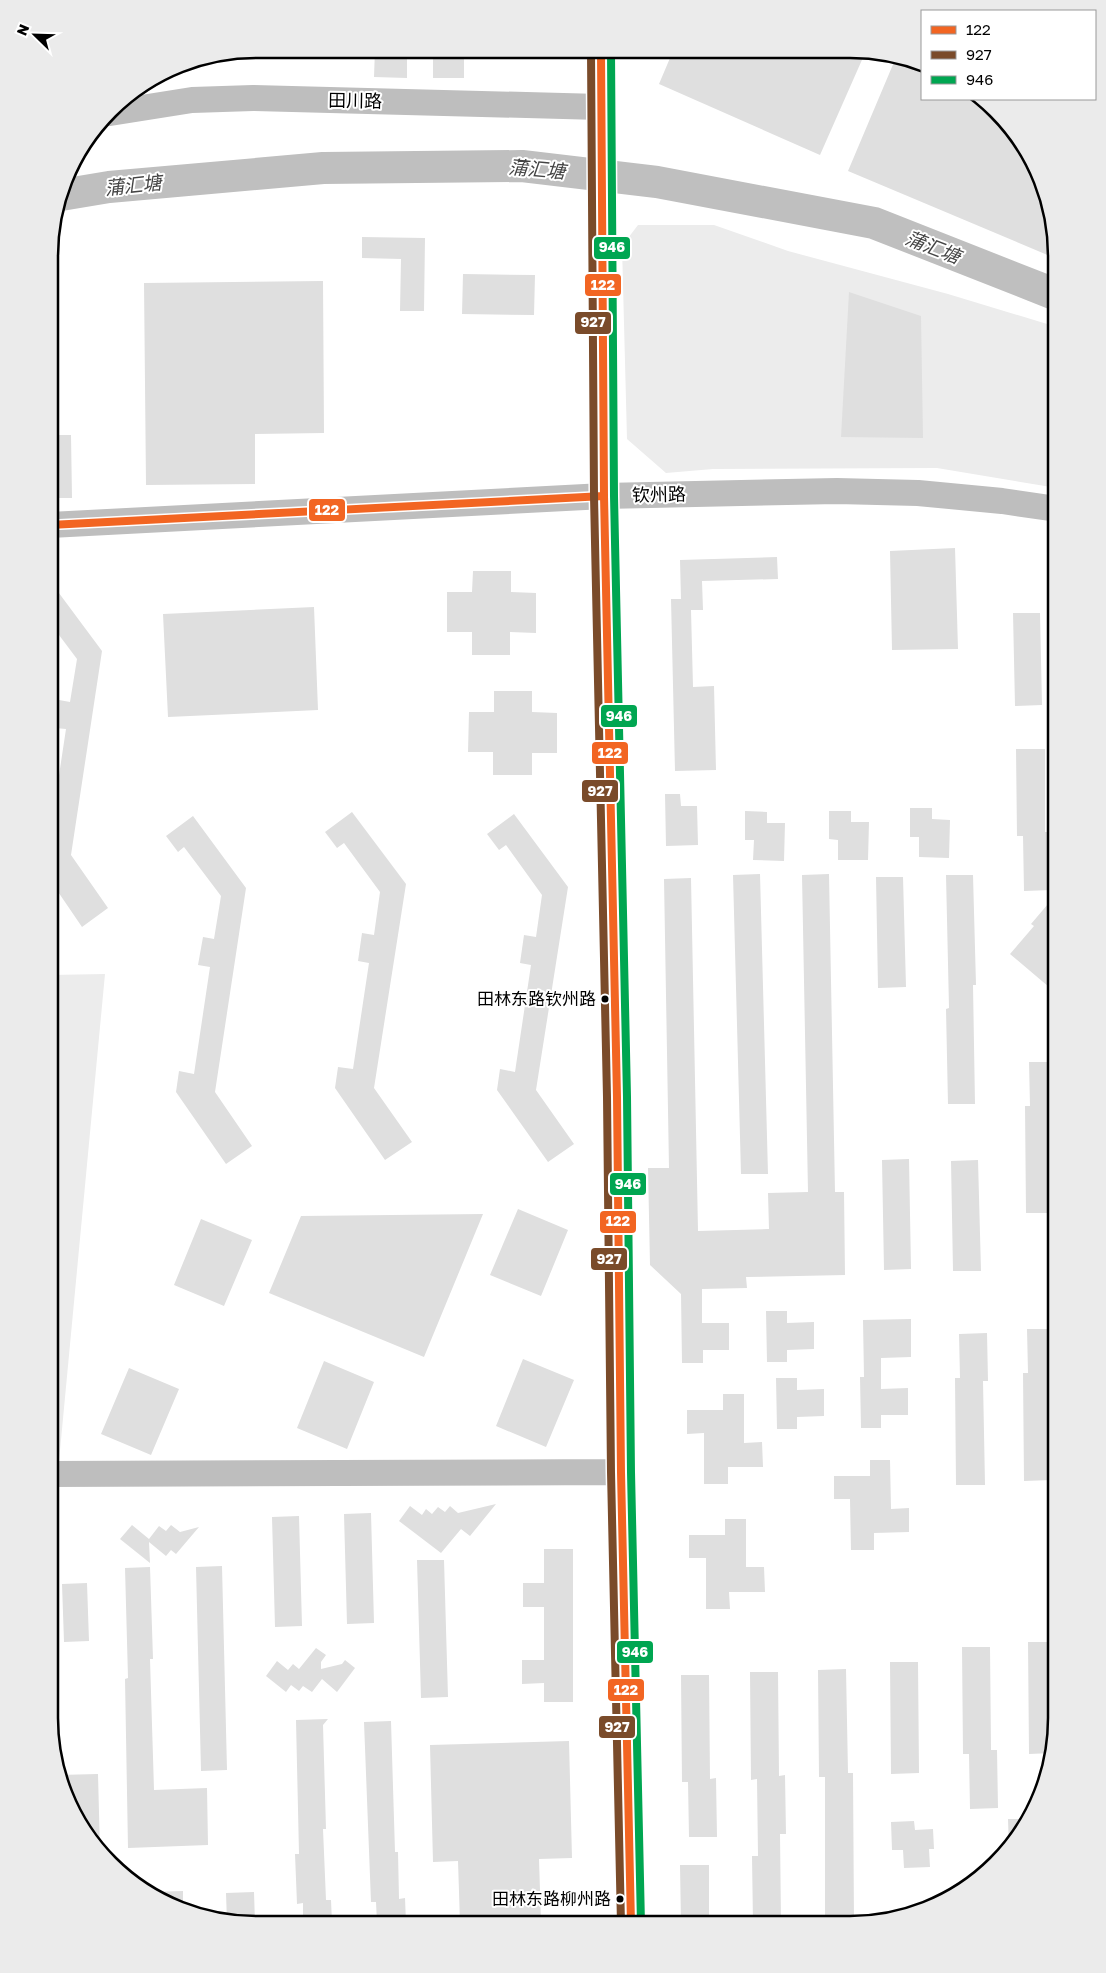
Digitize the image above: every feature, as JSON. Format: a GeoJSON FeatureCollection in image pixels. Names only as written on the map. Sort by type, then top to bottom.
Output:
{"type":"FeatureCollection","features":[{"type":"Feature","properties":{"kind":"street"},"geometry":{"type":"LineString","coordinates":[[601,58],[604,496],[617,1097],[621,1472],[631,1916]]}},
{"type":"Feature","properties":{"kind":"street","name":"田川路"},"geometry":{"type":"LineString","coordinates":[[121,111],[192,100],[253,98],[600,116]]}},
{"type":"Feature","properties":{"kind":"street","name":"钦州路"},"geometry":{"type":"LineString","coordinates":[[58,525],[604,496],[837,491],[918,493],[1048,508]]}},
{"type":"Feature","properties":{"kind":"street"},"geometry":{"type":"LineString","coordinates":[[58,1474],[621,1472]]}},
{"type":"Feature","properties":{"kind":"shaded area"},"geometry":{"type":"Polygon","coordinates":[[[638,225],[714,225],[788,251],[948,294],[1048,324],[1048,486],[937,468],[713,469],[666,473],[627,439],[622,246],[638,225]]]}},
{"type":"Feature","properties":{"kind":"shaded area"},"geometry":{"type":"Polygon","coordinates":[[[105,974],[59,1461],[58,1461],[58,975],[105,974]]]}},
{"type":"Feature","properties":{"kind":"building"},"geometry":{"type":"Polygon","coordinates":[[[375,58],[407,58],[407,78],[374,77],[375,58]]]}},
{"type":"Feature","properties":{"kind":"building"},"geometry":{"type":"Polygon","coordinates":[[[433,58],[464,58],[464,78],[433,78],[433,58]]]}},
{"type":"Feature","properties":{"kind":"building"},"geometry":{"type":"Polygon","coordinates":[[[670,58],[863,58],[820,155],[659,84],[670,58]]]}},
{"type":"Feature","properties":{"kind":"building"},"geometry":{"type":"Polygon","coordinates":[[[894,62],[921,71],[921,100],[973,100],[1008,135],[1028,168],[1042,204],[1047,230],[1048,255],[848,171],[894,62]]]}},
{"type":"Feature","properties":{"kind":"building"},"geometry":{"type":"Polygon","coordinates":[[[362,237],[425,238],[424,311],[400,311],[401,259],[362,258],[362,237]]]}},
{"type":"Feature","properties":{"kind":"building"},"geometry":{"type":"Polygon","coordinates":[[[463,274],[535,275],[534,315],[462,314],[463,274]]]}},
{"type":"Feature","properties":{"kind":"building"},"geometry":{"type":"Polygon","coordinates":[[[323,281],[324,433],[255,434],[255,484],[146,485],[144,283],[323,281]]]}},
{"type":"Feature","properties":{"kind":"building"},"geometry":{"type":"Polygon","coordinates":[[[849,292],[921,316],[923,438],[841,437],[849,292]]]}},
{"type":"Feature","properties":{"kind":"building"},"geometry":{"type":"Polygon","coordinates":[[[58,435],[71,435],[72,498],[58,498],[58,435]]]}},
{"type":"Feature","properties":{"kind":"building"},"geometry":{"type":"Polygon","coordinates":[[[955,548],[958,649],[892,650],[890,551],[955,548]]]}},
{"type":"Feature","properties":{"kind":"building"},"geometry":{"type":"Polygon","coordinates":[[[777,557],[778,579],[702,581],[703,610],[691,610],[693,687],[714,686],[716,770],[675,771],[671,599],[681,599],[680,560],[777,557]]]}},
{"type":"Feature","properties":{"kind":"building"},"geometry":{"type":"Polygon","coordinates":[[[473,571],[511,571],[511,592],[536,593],[536,633],[510,632],[510,655],[472,655],[472,632],[447,632],[447,592],[472,592],[473,571]]]}},
{"type":"Feature","properties":{"kind":"building"},"geometry":{"type":"Polygon","coordinates":[[[58,592],[102,651],[71,855],[108,908],[82,927],[58,892],[58,782],[66,729],[58,728],[58,707],[59,700],[70,702],[77,659],[58,634],[58,592]]]}},
{"type":"Feature","properties":{"kind":"building"},"geometry":{"type":"Polygon","coordinates":[[[314,607],[318,710],[168,717],[163,614],[314,607]]]}},
{"type":"Feature","properties":{"kind":"building"},"geometry":{"type":"Polygon","coordinates":[[[1013,613],[1040,613],[1042,705],[1015,706],[1013,613]]]}},
{"type":"Feature","properties":{"kind":"building"},"geometry":{"type":"Polygon","coordinates":[[[494,691],[532,691],[532,712],[557,713],[557,753],[532,753],[532,775],[493,775],[493,752],[468,752],[469,712],[494,712],[494,691]]]}},
{"type":"Feature","properties":{"kind":"building"},"geometry":{"type":"Polygon","coordinates":[[[1016,749],[1045,749],[1045,832],[1048,832],[1048,890],[1024,891],[1023,836],[1017,836],[1016,749]]]}},
{"type":"Feature","properties":{"kind":"building"},"geometry":{"type":"Polygon","coordinates":[[[665,794],[680,794],[681,806],[697,806],[698,845],[666,846],[665,794]]]}},
{"type":"Feature","properties":{"kind":"building"},"geometry":{"type":"Polygon","coordinates":[[[910,808],[932,808],[932,819],[950,820],[949,858],[919,857],[919,837],[910,837],[910,808]]]}},
{"type":"Feature","properties":{"kind":"building"},"geometry":{"type":"Polygon","coordinates":[[[745,811],[767,812],[767,823],[785,823],[784,861],[753,860],[754,840],[745,840],[745,811]]]}},
{"type":"Feature","properties":{"kind":"building"},"geometry":{"type":"Polygon","coordinates":[[[829,811],[851,811],[851,822],[869,822],[868,860],[838,860],[838,840],[829,839],[829,811]]]}},
{"type":"Feature","properties":{"kind":"building"},"geometry":{"type":"Polygon","coordinates":[[[352,812],[406,884],[374,1088],[412,1142],[385,1160],[335,1088],[338,1067],[353,1069],[369,963],[358,961],[362,933],[374,935],[380,892],[344,843],[337,848],[325,832],[352,812]]]}},
{"type":"Feature","properties":{"kind":"building"},"geometry":{"type":"Polygon","coordinates":[[[514,814],[568,887],[536,1090],[574,1144],[548,1162],[497,1090],[500,1069],[515,1072],[531,965],[520,963],[524,935],[536,937],[542,895],[506,845],[499,850],[487,834],[514,814]]]}},
{"type":"Feature","properties":{"kind":"building"},"geometry":{"type":"Polygon","coordinates":[[[193,816],[246,888],[215,1092],[252,1146],[226,1164],[176,1092],[179,1071],[194,1074],[210,967],[198,965],[203,937],[214,939],[221,896],[184,847],[178,852],[166,836],[193,816]]]}},
{"type":"Feature","properties":{"kind":"building"},"geometry":{"type":"Polygon","coordinates":[[[760,874],[768,1174],[741,1174],[733,875],[760,874]]]}},
{"type":"Feature","properties":{"kind":"building"},"geometry":{"type":"Polygon","coordinates":[[[829,874],[835,1192],[844,1192],[845,1275],[746,1277],[747,1288],[702,1289],[702,1323],[729,1323],[729,1350],[703,1350],[703,1363],[682,1363],[681,1294],[650,1265],[648,1168],[669,1168],[664,879],[691,878],[698,1231],[769,1229],[768,1193],[808,1192],[802,875],[829,874]]]}},
{"type":"Feature","properties":{"kind":"building"},"geometry":{"type":"Polygon","coordinates":[[[946,875],[973,875],[976,985],[973,985],[975,1104],[948,1104],[946,1009],[949,1008],[946,875]]]}},
{"type":"Feature","properties":{"kind":"building"},"geometry":{"type":"Polygon","coordinates":[[[876,877],[903,877],[906,987],[878,988],[876,877]]]}},
{"type":"Feature","properties":{"kind":"building"},"geometry":{"type":"Polygon","coordinates":[[[1048,904],[1048,986],[1010,954],[1034,926],[1031,924],[1048,904]]]}},
{"type":"Feature","properties":{"kind":"building"},"geometry":{"type":"Polygon","coordinates":[[[1029,1062],[1048,1062],[1048,1213],[1026,1213],[1025,1106],[1030,1106],[1029,1062]]]}},
{"type":"Feature","properties":{"kind":"building"},"geometry":{"type":"Polygon","coordinates":[[[909,1159],[911,1269],[884,1270],[882,1160],[909,1159]]]}},
{"type":"Feature","properties":{"kind":"building"},"geometry":{"type":"Polygon","coordinates":[[[978,1160],[981,1271],[953,1271],[951,1161],[978,1160]]]}},
{"type":"Feature","properties":{"kind":"building"},"geometry":{"type":"Polygon","coordinates":[[[518,1209],[568,1230],[541,1296],[490,1275],[518,1209]]]}},
{"type":"Feature","properties":{"kind":"building"},"geometry":{"type":"Polygon","coordinates":[[[483,1214],[424,1357],[269,1293],[301,1216],[483,1214]]]}},
{"type":"Feature","properties":{"kind":"building"},"geometry":{"type":"Polygon","coordinates":[[[201,1219],[252,1240],[224,1306],[174,1285],[201,1219]]]}},
{"type":"Feature","properties":{"kind":"building"},"geometry":{"type":"Polygon","coordinates":[[[766,1311],[787,1311],[787,1323],[814,1322],[814,1349],[787,1350],[787,1362],[767,1362],[766,1311]]]}},
{"type":"Feature","properties":{"kind":"building"},"geometry":{"type":"Polygon","coordinates":[[[911,1319],[911,1357],[881,1358],[881,1389],[908,1388],[908,1415],[881,1415],[881,1428],[861,1428],[860,1377],[864,1377],[863,1320],[911,1319]]]}},
{"type":"Feature","properties":{"kind":"building"},"geometry":{"type":"Polygon","coordinates":[[[1027,1329],[1048,1329],[1048,1480],[1024,1481],[1023,1373],[1028,1373],[1027,1329]]]}},
{"type":"Feature","properties":{"kind":"building"},"geometry":{"type":"Polygon","coordinates":[[[987,1333],[988,1381],[983,1381],[985,1485],[956,1485],[955,1378],[960,1378],[959,1334],[987,1333]]]}},
{"type":"Feature","properties":{"kind":"building"},"geometry":{"type":"Polygon","coordinates":[[[523,1359],[574,1380],[546,1447],[496,1426],[523,1359]]]}},
{"type":"Feature","properties":{"kind":"building"},"geometry":{"type":"Polygon","coordinates":[[[324,1361],[374,1382],[347,1449],[297,1428],[324,1361]]]}},
{"type":"Feature","properties":{"kind":"building"},"geometry":{"type":"Polygon","coordinates":[[[129,1368],[179,1389],[151,1455],[101,1434],[129,1368]]]}},
{"type":"Feature","properties":{"kind":"building"},"geometry":{"type":"Polygon","coordinates":[[[776,1378],[797,1378],[797,1390],[824,1389],[824,1416],[797,1417],[797,1429],[777,1429],[776,1378]]]}},
{"type":"Feature","properties":{"kind":"building"},"geometry":{"type":"Polygon","coordinates":[[[723,1394],[744,1394],[744,1443],[762,1442],[763,1467],[728,1467],[728,1484],[704,1484],[704,1433],[687,1434],[687,1410],[723,1410],[723,1394]]]}},
{"type":"Feature","properties":{"kind":"building"},"geometry":{"type":"Polygon","coordinates":[[[870,1460],[890,1460],[891,1509],[909,1508],[909,1532],[874,1533],[874,1550],[851,1550],[850,1499],[834,1499],[834,1476],[870,1476],[870,1460]]]}},
{"type":"Feature","properties":{"kind":"building"},"geometry":{"type":"Polygon","coordinates":[[[496,1504],[470,1536],[461,1529],[441,1553],[399,1521],[410,1506],[422,1515],[426,1509],[432,1514],[438,1507],[445,1512],[450,1506],[458,1513],[496,1504]]]}},
{"type":"Feature","properties":{"kind":"building"},"geometry":{"type":"Polygon","coordinates":[[[371,1513],[374,1623],[347,1624],[344,1514],[371,1513]]]}},
{"type":"Feature","properties":{"kind":"building"},"geometry":{"type":"Polygon","coordinates":[[[299,1516],[302,1626],[275,1627],[272,1517],[299,1516]]]}},
{"type":"Feature","properties":{"kind":"building"},"geometry":{"type":"Polygon","coordinates":[[[725,1519],[746,1519],[746,1567],[764,1567],[765,1592],[729,1592],[730,1609],[706,1609],[706,1558],[689,1558],[689,1535],[725,1535],[725,1519]]]}},
{"type":"Feature","properties":{"kind":"building"},"geometry":{"type":"Polygon","coordinates":[[[132,1525],[149,1539],[159,1526],[166,1531],[171,1525],[180,1532],[199,1527],[176,1554],[171,1550],[166,1556],[149,1542],[150,1563],[120,1539],[132,1525]]]}},
{"type":"Feature","properties":{"kind":"building"},"geometry":{"type":"Polygon","coordinates":[[[544,1549],[573,1549],[573,1702],[544,1702],[544,1683],[522,1684],[522,1660],[544,1660],[544,1607],[523,1607],[523,1583],[544,1583],[544,1549]]]}},
{"type":"Feature","properties":{"kind":"building"},"geometry":{"type":"Polygon","coordinates":[[[417,1560],[444,1560],[448,1697],[421,1698],[417,1560]]]}},
{"type":"Feature","properties":{"kind":"building"},"geometry":{"type":"Polygon","coordinates":[[[222,1566],[227,1770],[201,1771],[196,1567],[222,1566]]]}},
{"type":"Feature","properties":{"kind":"building"},"geometry":{"type":"Polygon","coordinates":[[[150,1567],[153,1659],[150,1659],[154,1790],[207,1788],[208,1845],[128,1848],[125,1679],[128,1678],[125,1568],[150,1567]]]}},
{"type":"Feature","properties":{"kind":"building"},"geometry":{"type":"Polygon","coordinates":[[[87,1583],[89,1641],[64,1642],[62,1584],[87,1583]]]}},
{"type":"Feature","properties":{"kind":"building"},"geometry":{"type":"Polygon","coordinates":[[[1028,1642],[1048,1642],[1048,1730],[1045,1753],[1029,1754],[1028,1642]]]}},
{"type":"Feature","properties":{"kind":"building"},"geometry":{"type":"Polygon","coordinates":[[[962,1647],[990,1647],[991,1750],[997,1750],[998,1808],[970,1809],[969,1754],[963,1754],[962,1647]]]}},
{"type":"Feature","properties":{"kind":"building"},"geometry":{"type":"Polygon","coordinates":[[[316,1648],[326,1655],[321,1662],[321,1669],[342,1664],[345,1660],[355,1668],[337,1692],[322,1679],[312,1692],[303,1686],[299,1691],[291,1685],[286,1692],[266,1676],[277,1661],[288,1670],[293,1664],[299,1669],[316,1648]]]}},
{"type":"Feature","properties":{"kind":"building"},"geometry":{"type":"Polygon","coordinates":[[[890,1662],[918,1662],[919,1773],[891,1774],[890,1662]]]}},
{"type":"Feature","properties":{"kind":"building"},"geometry":{"type":"Polygon","coordinates":[[[846,1669],[848,1773],[853,1773],[854,1916],[825,1916],[825,1777],[819,1777],[818,1670],[846,1669]]]}},
{"type":"Feature","properties":{"kind":"building"},"geometry":{"type":"Polygon","coordinates":[[[750,1672],[778,1672],[779,1776],[785,1775],[786,1834],[780,1834],[781,1916],[753,1916],[752,1856],[758,1856],[757,1779],[751,1780],[750,1672]]]}},
{"type":"Feature","properties":{"kind":"building"},"geometry":{"type":"Polygon","coordinates":[[[681,1675],[709,1675],[710,1779],[716,1778],[717,1837],[689,1837],[688,1782],[682,1782],[681,1675]]]}},
{"type":"Feature","properties":{"kind":"building"},"geometry":{"type":"Polygon","coordinates":[[[328,1719],[323,1725],[326,1829],[323,1829],[326,1900],[331,1900],[332,1916],[303,1916],[303,1903],[297,1904],[295,1854],[299,1854],[296,1720],[328,1719]]]}},
{"type":"Feature","properties":{"kind":"building"},"geometry":{"type":"Polygon","coordinates":[[[391,1721],[395,1852],[398,1852],[399,1899],[405,1898],[406,1916],[377,1916],[376,1902],[371,1902],[364,1722],[391,1721]]]}},
{"type":"Feature","properties":{"kind":"building"},"geometry":{"type":"Polygon","coordinates":[[[569,1741],[572,1858],[539,1859],[541,1916],[460,1916],[458,1861],[433,1862],[430,1745],[569,1741]]]}},
{"type":"Feature","properties":{"kind":"building"},"geometry":{"type":"Polygon","coordinates":[[[98,1774],[100,1840],[78,1805],[66,1775],[98,1774]]]}},
{"type":"Feature","properties":{"kind":"building"},"geometry":{"type":"Polygon","coordinates":[[[1008,1819],[1020,1819],[1015,1827],[1009,1837],[1008,1819]]]}},
{"type":"Feature","properties":{"kind":"building"},"geometry":{"type":"Polygon","coordinates":[[[914,1821],[915,1830],[933,1829],[934,1849],[929,1849],[930,1867],[904,1868],[903,1850],[892,1850],[891,1822],[914,1821]]]}},
{"type":"Feature","properties":{"kind":"building"},"geometry":{"type":"Polygon","coordinates":[[[680,1865],[709,1865],[709,1916],[681,1916],[680,1865]]]}},
{"type":"Feature","properties":{"kind":"building"},"geometry":{"type":"Polygon","coordinates":[[[183,1891],[183,1901],[168,1895],[162,1892],[183,1891]]]}},
{"type":"Feature","properties":{"kind":"building"},"geometry":{"type":"Polygon","coordinates":[[[254,1892],[255,1916],[227,1913],[226,1893],[254,1892]]]}},
{"type":"Feature","properties":{"kind":"waterway","name":"蒲汇塘"},"geometry":{"type":"LineString","coordinates":[[67,194],[109,187],[323,168],[522,166],[657,182],[874,223],[1048,291]]}},
{"type":"Feature","properties":{"kind":"transit line","name":"927"},"geometry":{"type":"LineString","coordinates":[[591,58],[594,496],[607,1097],[611,1472],[621,1916]]}},
{"type":"Feature","properties":{"kind":"transit line","name":"122"},"geometry":{"type":"LineString","coordinates":[[601,58],[604,496],[617,1097],[621,1472],[631,1916]]}},
{"type":"Feature","properties":{"kind":"transit line","name":"946"},"geometry":{"type":"LineString","coordinates":[[611,58],[614,496],[627,1097],[631,1472],[641,1916]]}},
{"type":"Feature","properties":{"kind":"transit line","name":"122"},"geometry":{"type":"LineString","coordinates":[[58,525],[604,496]]}},
{"type":"Feature","properties":{"kind":"place","name":"田林东路钦州路"},"geometry":{"type":"Point","coordinates":[605,999]}},
{"type":"Feature","properties":{"kind":"place","name":"田林东路柳州路"},"geometry":{"type":"Point","coordinates":[620,1899]}}]}
